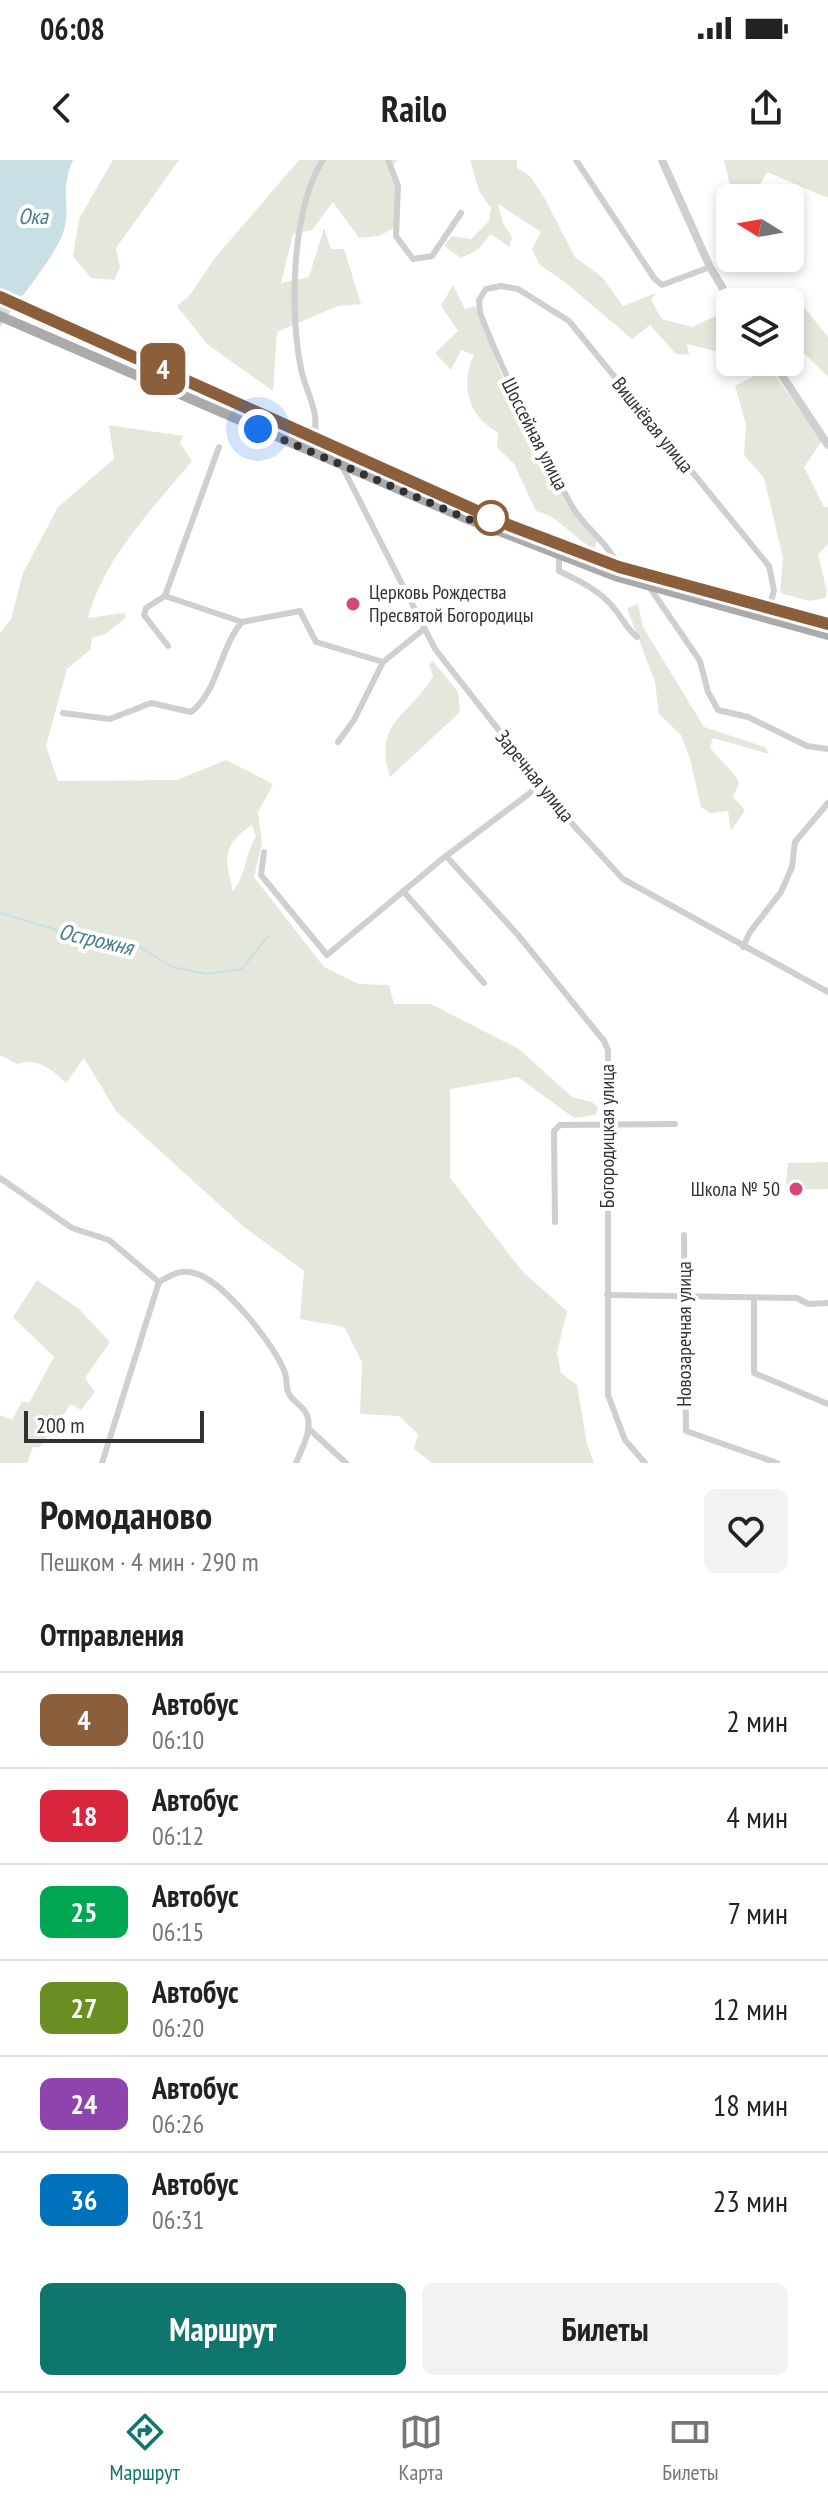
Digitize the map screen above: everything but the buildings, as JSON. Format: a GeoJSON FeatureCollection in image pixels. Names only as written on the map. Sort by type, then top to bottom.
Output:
{"type":"FeatureCollection","features":[{"type":"Feature","properties":{"kind":"main road"},"geometry":{"type":"LineString","coordinates":[[0,297],[506,524],[619,567],[828,624]]}},
{"type":"Feature","properties":{"kind":"main road"},"geometry":{"type":"LineString","coordinates":[[0,316],[559,554],[648,585],[828,635]]}},
{"type":"Feature","properties":{"kind":"street"},"geometry":{"type":"LineString","coordinates":[[313,439],[317,427],[315,412],[298,348],[295,259],[301,216],[323,160]]}},
{"type":"Feature","properties":{"kind":"street"},"geometry":{"type":"LineString","coordinates":[[388,160],[398,186],[396,236],[413,259],[432,256],[461,213]]}},
{"type":"Feature","properties":{"kind":"street"},"geometry":{"type":"LineString","coordinates":[[576,160],[654,278],[662,285],[671,285],[710,267]]}},
{"type":"Feature","properties":{"kind":"street"},"geometry":{"type":"LineString","coordinates":[[662,160],[684,203],[710,267],[723,288]]}},
{"type":"Feature","properties":{"kind":"street","name":"Вишнёвая улица"},"geometry":{"type":"LineString","coordinates":[[486,289],[501,286],[518,289],[569,321],[769,566],[774,590],[769,609]]}},
{"type":"Feature","properties":{"kind":"street","name":"Шоссейная улица"},"geometry":{"type":"LineString","coordinates":[[486,289],[479,300],[480,313],[517,406],[533,426],[574,510],[613,553],[619,567]]}},
{"type":"Feature","properties":{"kind":"street"},"geometry":{"type":"LineString","coordinates":[[782,376],[828,445]]}},
{"type":"Feature","properties":{"kind":"street"},"geometry":{"type":"LineString","coordinates":[[168,646],[144,615],[146,608],[165,596],[219,447]]}},
{"type":"Feature","properties":{"kind":"street","name":"Заречная улица"},"geometry":{"type":"LineString","coordinates":[[341,463],[424,629],[472,698],[623,879],[828,992]]}},
{"type":"Feature","properties":{"kind":"street"},"geometry":{"type":"LineString","coordinates":[[354,490],[361,478],[371,476]]}},
{"type":"Feature","properties":{"kind":"street"},"geometry":{"type":"LineString","coordinates":[[559,554],[556,562],[559,571],[588,585],[616,610],[625,626],[637,637]]}},
{"type":"Feature","properties":{"kind":"street"},"geometry":{"type":"LineString","coordinates":[[648,585],[700,661],[708,692],[718,710],[748,717],[807,746],[828,749]]}},
{"type":"Feature","properties":{"kind":"street"},"geometry":{"type":"LineString","coordinates":[[165,596],[242,622],[300,611],[316,642],[383,662]]}},
{"type":"Feature","properties":{"kind":"street"},"geometry":{"type":"LineString","coordinates":[[63,713],[110,719],[151,703],[191,712],[205,695],[229,637],[242,622]]}},
{"type":"Feature","properties":{"kind":"street"},"geometry":{"type":"LineString","coordinates":[[338,742],[354,720],[383,662],[424,629]]}},
{"type":"Feature","properties":{"kind":"street"},"geometry":{"type":"LineString","coordinates":[[264,852],[261,875],[327,955],[446,856],[542,784]]}},
{"type":"Feature","properties":{"kind":"street"},"geometry":{"type":"LineString","coordinates":[[743,947],[750,932],[781,892],[792,867],[795,842],[828,803]]}},
{"type":"Feature","properties":{"kind":"street","name":"Богородицкая улица"},"geometry":{"type":"LineString","coordinates":[[446,856],[518,935],[608,1050],[608,1395],[611,1412],[625,1440],[645,1463]]}},
{"type":"Feature","properties":{"kind":"street"},"geometry":{"type":"LineString","coordinates":[[403,891],[484,983]]}},
{"type":"Feature","properties":{"kind":"street"},"geometry":{"type":"LineString","coordinates":[[555,1222],[554,1131],[560,1125],[675,1124]]}},
{"type":"Feature","properties":{"kind":"street"},"geometry":{"type":"LineString","coordinates":[[0,1178],[72,1228],[109,1240],[159,1282]]}},
{"type":"Feature","properties":{"kind":"street","name":"Новозаречная улица"},"geometry":{"type":"LineString","coordinates":[[684,1235],[686,1431],[777,1463]]}},
{"type":"Feature","properties":{"kind":"street"},"geometry":{"type":"LineString","coordinates":[[102,1463],[159,1282],[176,1272],[195,1273],[212,1281],[243,1312],[269,1346],[285,1372],[288,1394],[307,1413],[308,1428],[296,1463]]}},
{"type":"Feature","properties":{"kind":"street"},"geometry":{"type":"LineString","coordinates":[[607,1295],[797,1298],[808,1304],[828,1303]]}},
{"type":"Feature","properties":{"kind":"street"},"geometry":{"type":"LineString","coordinates":[[754,1299],[754,1373],[828,1404]]}},
{"type":"Feature","properties":{"kind":"street"},"geometry":{"type":"LineString","coordinates":[[308,1428],[346,1463]]}},
{"type":"Feature","properties":{"kind":"shaded area"},"geometry":{"type":"Polygon","coordinates":[[[113,160],[179,160],[116,248],[120,267],[114,280],[91,278],[73,256],[79,219],[113,160]]]}},
{"type":"Feature","properties":{"kind":"shaded area"},"geometry":{"type":"Polygon","coordinates":[[[299,160],[397,160],[392,167],[396,190],[394,228],[379,236],[359,238],[333,202],[312,230],[293,234],[281,283],[309,277],[324,228],[331,249],[344,249],[361,304],[338,306],[277,332],[273,391],[207,344],[177,306],[190,295],[215,258],[299,160]]]}},
{"type":"Feature","properties":{"kind":"shaded area"},"geometry":{"type":"Polygon","coordinates":[[[470,160],[517,160],[517,168],[530,176],[545,199],[575,257],[602,277],[623,306],[656,293],[651,300],[662,319],[692,327],[716,316],[716,351],[687,344],[689,355],[676,354],[650,325],[632,339],[540,265],[532,249],[541,232],[498,204],[503,223],[512,238],[509,247],[491,234],[479,249],[461,258],[444,246],[452,236],[471,239],[489,221],[491,208],[479,191],[470,160]]]}},
{"type":"Feature","properties":{"kind":"shaded area"},"geometry":{"type":"Polygon","coordinates":[[[724,160],[828,160],[828,198],[804,188],[804,184],[795,184],[767,172],[760,184],[730,184],[724,160]]]}},
{"type":"Feature","properties":{"kind":"shaded area"},"geometry":{"type":"Polygon","coordinates":[[[453,285],[465,309],[475,306],[514,406],[530,429],[567,505],[597,540],[595,549],[553,518],[536,511],[514,464],[497,447],[498,432],[480,418],[470,399],[467,377],[474,355],[461,350],[451,370],[435,353],[458,331],[441,306],[453,285]]]}},
{"type":"Feature","properties":{"kind":"shaded area"},"geometry":{"type":"Polygon","coordinates":[[[804,307],[828,337],[828,377],[804,353],[804,307]]]}},
{"type":"Feature","properties":{"kind":"shaded area"},"geometry":{"type":"Polygon","coordinates":[[[754,376],[776,376],[822,441],[804,467],[824,507],[828,507],[828,544],[818,555],[827,591],[825,598],[809,601],[780,593],[783,558],[764,478],[744,455],[746,424],[735,386],[754,376]]]}},
{"type":"Feature","properties":{"kind":"shaded area"},"geometry":{"type":"Polygon","coordinates":[[[109,425],[183,436],[180,443],[192,461],[131,535],[95,596],[88,618],[124,613],[126,618],[105,634],[92,638],[90,650],[67,669],[46,746],[58,781],[177,780],[226,760],[273,784],[258,812],[262,843],[254,877],[324,967],[359,984],[389,985],[394,1004],[431,1004],[519,1049],[572,1097],[592,1102],[598,1107],[596,1115],[574,1118],[518,1077],[450,1089],[450,1178],[522,1271],[567,1311],[557,1353],[561,1373],[577,1385],[587,1444],[594,1463],[432,1463],[414,1449],[418,1434],[399,1416],[360,1414],[362,1362],[344,1327],[300,1319],[304,1271],[244,1227],[116,1111],[84,1058],[66,1083],[38,1063],[17,1064],[0,1055],[0,633],[11,619],[23,573],[58,507],[114,459],[109,425]],[[252,825],[230,847],[227,862],[233,891],[241,879],[256,836],[252,825]]]}},
{"type":"Feature","properties":{"kind":"shaded area"},"geometry":{"type":"Polygon","coordinates":[[[638,604],[643,627],[704,727],[765,747],[769,754],[713,738],[710,747],[737,778],[739,783],[733,797],[745,810],[731,831],[728,811],[710,813],[701,807],[681,735],[659,714],[655,682],[627,608],[638,604]]]}},
{"type":"Feature","properties":{"kind":"shaded area"},"geometry":{"type":"Polygon","coordinates":[[[433,661],[458,692],[460,712],[390,777],[386,743],[390,731],[433,676],[429,664],[433,661]]]}},
{"type":"Feature","properties":{"kind":"shaded area"},"geometry":{"type":"Polygon","coordinates":[[[828,1162],[828,1189],[793,1190],[786,1183],[788,1163],[828,1162]]]}},
{"type":"Feature","properties":{"kind":"shaded area"},"geometry":{"type":"Polygon","coordinates":[[[37,1280],[79,1309],[110,1342],[85,1378],[95,1392],[81,1410],[71,1404],[40,1447],[33,1447],[27,1463],[0,1463],[0,1415],[12,1420],[22,1401],[29,1403],[54,1357],[13,1317],[37,1280]]]}},
{"type":"Feature","properties":{"kind":"water","name":"Ока"},"geometry":{"type":"Polygon","coordinates":[[[0,160],[73,160],[67,180],[63,233],[43,268],[0,327],[0,160]]]}},
{"type":"Feature","properties":{"kind":"waterway","name":"Острожня"},"geometry":{"type":"LineString","coordinates":[[0,913],[64,932],[137,945],[172,967],[207,974],[242,969],[268,936]]}},
{"type":"Feature","properties":{"kind":"bus line","name":"4"},"geometry":{"type":"LineString","coordinates":[[0,297],[506,524],[619,567],[828,624]]}},
{"type":"Feature","properties":{"kind":"place","name":"Церковь Рождества Пресвятой Богородицы"},"geometry":{"type":"Point","coordinates":[353,604]}},
{"type":"Feature","properties":{"kind":"place","name":"Школа № 50"},"geometry":{"type":"Point","coordinates":[796,1189]}},
{"type":"Feature","properties":{"kind":"route"},"geometry":{"type":"LineString","coordinates":[[258,429],[489,527],[491,518]]}}]}
